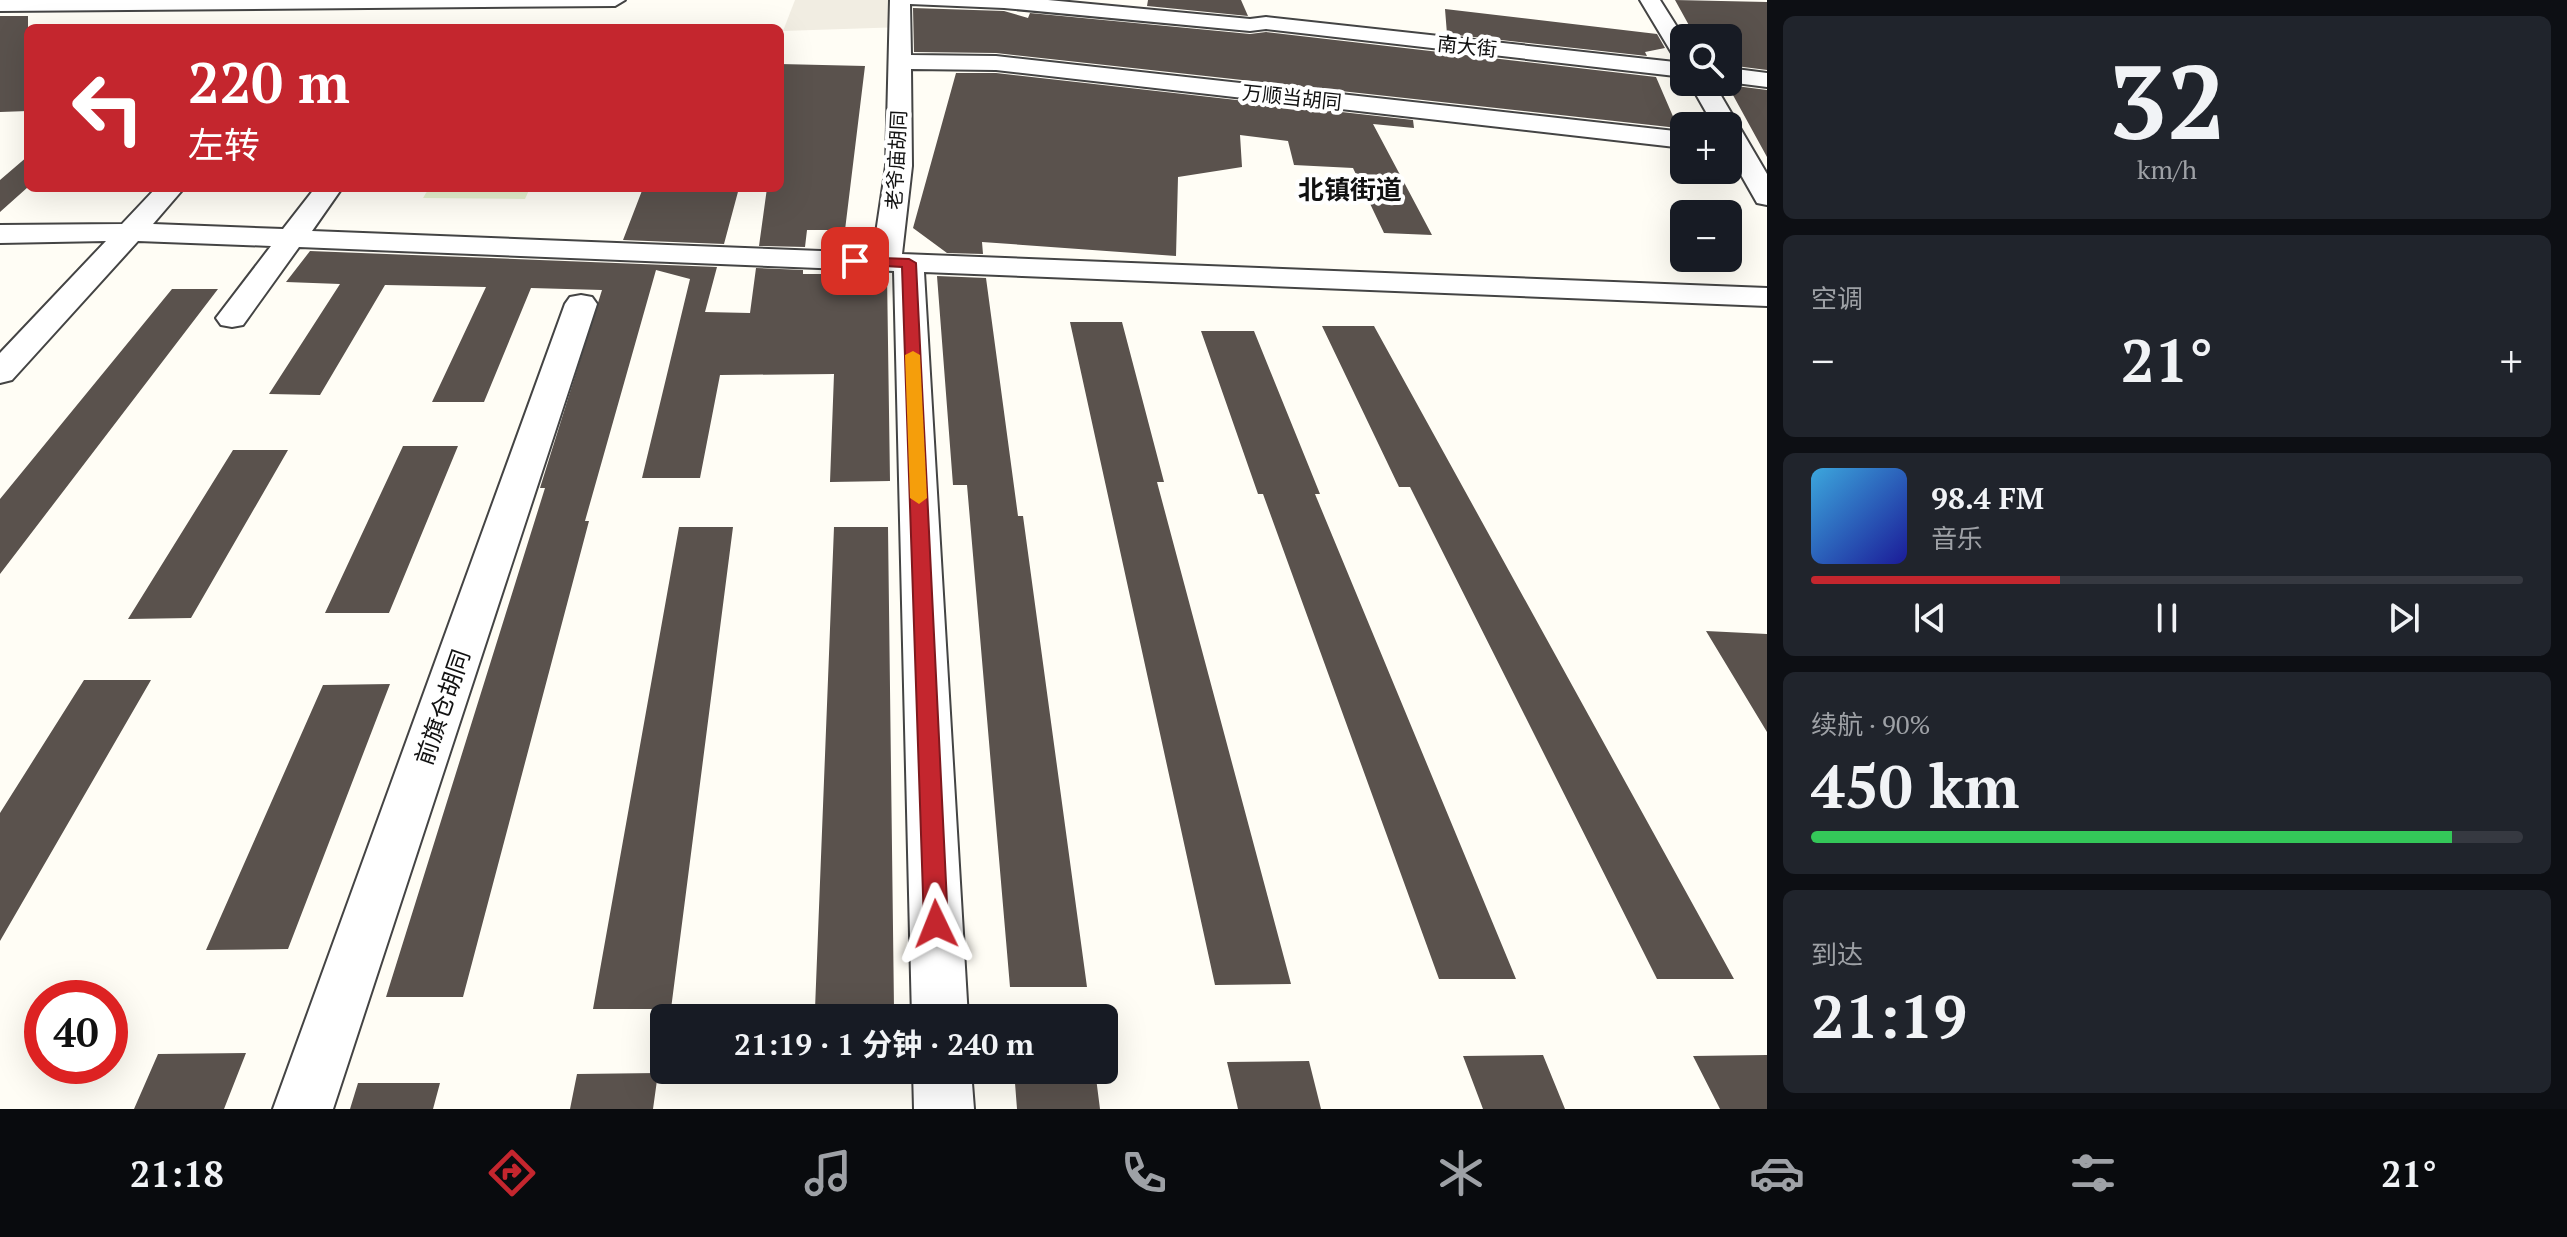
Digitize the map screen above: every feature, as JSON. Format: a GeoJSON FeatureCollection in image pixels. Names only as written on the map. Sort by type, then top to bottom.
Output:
{"type":"FeatureCollection","features":[{"type":"Feature","properties":{"kind":"street"},"geometry":{"type":"LineString","coordinates":[[0,5],[615,0]]}},
{"type":"Feature","properties":{"kind":"street","name":"老爷庙胡同"},"geometry":{"type":"LineString","coordinates":[[900,0],[898,263],[939,1004]]}},
{"type":"Feature","properties":{"kind":"street","name":"南大街"},"geometry":{"type":"LineString","coordinates":[[917,0],[1004,2],[1258,24],[1670,68]]}},
{"type":"Feature","properties":{"kind":"street"},"geometry":{"type":"LineString","coordinates":[[1258,24],[1262,0]]}},
{"type":"Feature","properties":{"kind":"street"},"geometry":{"type":"LineString","coordinates":[[1650,0],[1670,32]]}},
{"type":"Feature","properties":{"kind":"street"},"geometry":{"type":"LineString","coordinates":[[329,20],[346,1]]}},
{"type":"Feature","properties":{"kind":"street"},"geometry":{"type":"LineString","coordinates":[[449,19],[461,1]]}},
{"type":"Feature","properties":{"kind":"street","name":"万顺当胡同"},"geometry":{"type":"LineString","coordinates":[[899,59],[996,63],[1670,138]]}},
{"type":"Feature","properties":{"kind":"street"},"geometry":{"type":"LineString","coordinates":[[1742,77],[1767,80]]}},
{"type":"Feature","properties":{"kind":"street"},"geometry":{"type":"LineString","coordinates":[[1742,140],[1767,149]]}},
{"type":"Feature","properties":{"kind":"street"},"geometry":{"type":"LineString","coordinates":[[1742,156],[1767,197]]}},
{"type":"Feature","properties":{"kind":"street"},"geometry":{"type":"LineString","coordinates":[[0,373],[167,192]]}},
{"type":"Feature","properties":{"kind":"street"},"geometry":{"type":"LineString","coordinates":[[232,318],[326,192]]}},
{"type":"Feature","properties":{"kind":"street"},"geometry":{"type":"LineString","coordinates":[[0,234],[129,232],[1767,297]]}},
{"type":"Feature","properties":{"kind":"street","name":"前旗仓胡同"},"geometry":{"type":"LineString","coordinates":[[303,1109],[581,304]]}},
{"type":"Feature","properties":{"kind":"street"},"geometry":{"type":"LineString","coordinates":[[943,1084],[944,1109]]}},
{"type":"Feature","properties":{"kind":"green space"},"geometry":{"type":"Polygon","coordinates":[[[427,192],[528,192],[525,199],[423,198],[427,192]]]}},
{"type":"Feature","properties":{"kind":"shaded area"},"geometry":{"type":"Polygon","coordinates":[[[795,0],[904,0],[904,27],[784,31],[795,0]]]}},
{"type":"Feature","properties":{"kind":"building"},"geometry":{"type":"Polygon","coordinates":[[[1148,0],[1241,0],[1248,16],[1147,6],[1148,0]]]}},
{"type":"Feature","properties":{"kind":"building"},"geometry":{"type":"Polygon","coordinates":[[[1675,0],[1767,2],[1767,70],[1742,67],[1742,24],[1688,24],[1675,0]]]}},
{"type":"Feature","properties":{"kind":"building"},"geometry":{"type":"Polygon","coordinates":[[[913,8],[1004,11],[1028,18],[1030,13],[1250,34],[1266,32],[1656,77],[1671,112],[1670,127],[996,53],[914,52],[913,8]]]}},
{"type":"Feature","properties":{"kind":"building"},"geometry":{"type":"Polygon","coordinates":[[[1445,9],[1657,34],[1665,48],[1645,52],[1647,56],[1447,34],[1445,9]]]}},
{"type":"Feature","properties":{"kind":"building"},"geometry":{"type":"Polygon","coordinates":[[[0,16],[28,16],[28,24],[24,24],[24,111],[0,112],[0,16]]]}},
{"type":"Feature","properties":{"kind":"building"},"geometry":{"type":"Polygon","coordinates":[[[784,64],[865,66],[845,230],[807,230],[805,247],[759,246],[766,192],[784,192],[784,64]]]}},
{"type":"Feature","properties":{"kind":"building"},"geometry":{"type":"Polygon","coordinates":[[[956,73],[996,73],[1413,120],[1414,128],[1373,124],[1432,235],[1384,233],[1353,168],[1294,165],[1288,141],[1240,135],[1242,167],[1178,177],[1176,256],[982,242],[983,254],[947,253],[913,228],[956,73]]]}},
{"type":"Feature","properties":{"kind":"building"},"geometry":{"type":"Polygon","coordinates":[[[1742,87],[1767,90],[1767,157],[1733,96],[1742,96],[1742,87]]]}},
{"type":"Feature","properties":{"kind":"building"},"geometry":{"type":"Polygon","coordinates":[[[24,159],[24,191],[0,212],[0,180],[24,159]]]}},
{"type":"Feature","properties":{"kind":"building"},"geometry":{"type":"Polygon","coordinates":[[[641,192],[738,192],[724,244],[623,240],[641,192]]]}},
{"type":"Feature","properties":{"kind":"building"},"geometry":{"type":"Polygon","coordinates":[[[310,251],[717,267],[705,312],[750,313],[756,268],[803,270],[803,274],[887,274],[890,481],[830,482],[834,374],[720,375],[700,478],[642,478],[690,279],[656,270],[585,521],[589,521],[463,997],[386,997],[545,488],[540,488],[602,290],[531,288],[484,402],[432,402],[486,287],[385,285],[320,395],[269,394],[340,284],[286,282],[310,251]]]}},
{"type":"Feature","properties":{"kind":"building"},"geometry":{"type":"Polygon","coordinates":[[[937,276],[986,278],[1018,516],[1023,516],[1087,987],[1010,987],[967,485],[953,485],[937,276]]]}},
{"type":"Feature","properties":{"kind":"building"},"geometry":{"type":"Polygon","coordinates":[[[172,289],[218,289],[0,574],[0,499],[172,289]]]}},
{"type":"Feature","properties":{"kind":"building"},"geometry":{"type":"Polygon","coordinates":[[[1070,322],[1122,322],[1164,482],[1157,482],[1291,984],[1215,985],[1070,322]]]}},
{"type":"Feature","properties":{"kind":"building"},"geometry":{"type":"Polygon","coordinates":[[[1322,326],[1374,326],[1734,979],[1657,979],[1410,487],[1399,487],[1322,326]]]}},
{"type":"Feature","properties":{"kind":"building"},"geometry":{"type":"Polygon","coordinates":[[[1201,331],[1254,331],[1320,494],[1315,494],[1516,979],[1439,979],[1263,494],[1258,494],[1201,331]]]}},
{"type":"Feature","properties":{"kind":"building"},"geometry":{"type":"Polygon","coordinates":[[[403,446],[458,446],[389,613],[325,613],[403,446]]]}},
{"type":"Feature","properties":{"kind":"building"},"geometry":{"type":"Polygon","coordinates":[[[233,450],[288,450],[191,618],[128,619],[233,450]]]}},
{"type":"Feature","properties":{"kind":"building"},"geometry":{"type":"Polygon","coordinates":[[[679,527],[733,527],[672,1004],[650,1004],[650,1009],[593,1009],[679,527]]]}},
{"type":"Feature","properties":{"kind":"building"},"geometry":{"type":"Polygon","coordinates":[[[834,527],[888,527],[894,1004],[815,1004],[834,527]]]}},
{"type":"Feature","properties":{"kind":"building"},"geometry":{"type":"Polygon","coordinates":[[[1706,631],[1767,634],[1767,732],[1706,631]]]}},
{"type":"Feature","properties":{"kind":"building"},"geometry":{"type":"Polygon","coordinates":[[[84,680],[151,680],[0,941],[0,813],[84,680]]]}},
{"type":"Feature","properties":{"kind":"building"},"geometry":{"type":"Polygon","coordinates":[[[390,684],[288,949],[206,950],[323,685],[390,684]]]}},
{"type":"Feature","properties":{"kind":"building"},"geometry":{"type":"Polygon","coordinates":[[[246,1053],[224,1109],[134,1109],[158,1054],[246,1053]]]}},
{"type":"Feature","properties":{"kind":"building"},"geometry":{"type":"Polygon","coordinates":[[[1543,1055],[1565,1109],[1483,1109],[1463,1056],[1543,1055]]]}},
{"type":"Feature","properties":{"kind":"building"},"geometry":{"type":"Polygon","coordinates":[[[1767,1055],[1767,1109],[1720,1109],[1693,1056],[1767,1055]]]}},
{"type":"Feature","properties":{"kind":"building"},"geometry":{"type":"Polygon","coordinates":[[[1309,1061],[1321,1109],[1238,1109],[1227,1062],[1309,1061]]]}},
{"type":"Feature","properties":{"kind":"building"},"geometry":{"type":"Polygon","coordinates":[[[650,1073],[650,1084],[656,1084],[653,1109],[570,1109],[577,1074],[650,1073]]]}},
{"type":"Feature","properties":{"kind":"building"},"geometry":{"type":"Polygon","coordinates":[[[358,1083],[440,1083],[433,1109],[350,1109],[358,1083]]]}},
{"type":"Feature","properties":{"kind":"building"},"geometry":{"type":"Polygon","coordinates":[[[1015,1084],[1097,1084],[1100,1109],[1017,1109],[1015,1084]]]}},
{"type":"Feature","properties":{"kind":"slow traffic"},"geometry":{"type":"LineString","coordinates":[[913,355],[919,498]]}},
{"type":"Feature","properties":{"kind":"district","name":"北镇街道"},"geometry":{"type":"Point","coordinates":[1350,189]}},
{"type":"Feature","properties":{"kind":"route"},"geometry":{"type":"LineString","coordinates":[[855,261],[909,263],[936,924]]}}]}
